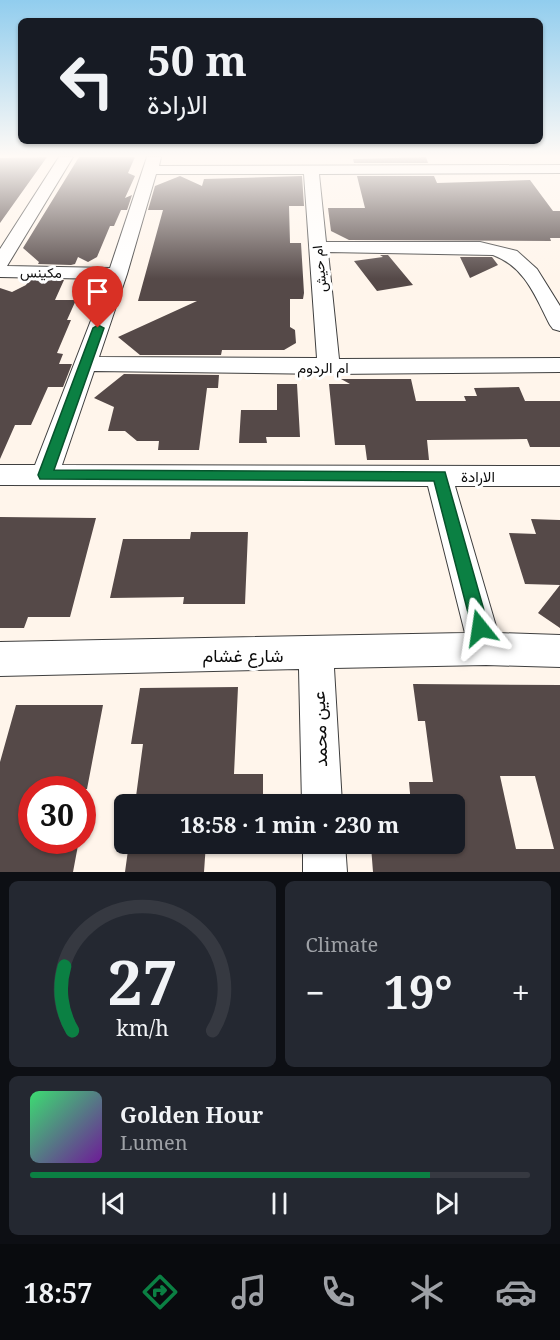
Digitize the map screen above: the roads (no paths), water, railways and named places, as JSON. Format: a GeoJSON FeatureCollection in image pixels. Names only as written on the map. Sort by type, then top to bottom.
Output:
{"type":"FeatureCollection","features":[{"type":"Feature","properties":{"kind":"street","name":"مكينس"},"geometry":{"type":"LineString","coordinates":[[0,263],[6,244],[38,198]]}},
{"type":"Feature","properties":{"kind":"street"},"geometry":{"type":"LineString","coordinates":[[45,475],[118,274],[142,198]]}},
{"type":"Feature","properties":{"kind":"street","name":"ام حيش"},"geometry":{"type":"LineString","coordinates":[[313,198],[329,368]]}},
{"type":"Feature","properties":{"kind":"street"},"geometry":{"type":"LineString","coordinates":[[316,247],[480,247],[506,251],[526,265],[560,325]]}},
{"type":"Feature","properties":{"kind":"street","name":"مكينس"},"geometry":{"type":"LineString","coordinates":[[0,271],[118,274]]}},
{"type":"Feature","properties":{"kind":"street","name":"ام الردوم"},"geometry":{"type":"LineString","coordinates":[[85,364],[329,368],[560,365]]}},
{"type":"Feature","properties":{"kind":"street","name":"الارادة"},"geometry":{"type":"LineString","coordinates":[[0,475],[560,476]]}},
{"type":"Feature","properties":{"kind":"street"},"geometry":{"type":"LineString","coordinates":[[440,476],[486,650]]}},
{"type":"Feature","properties":{"kind":"street","name":"شارع غشام"},"geometry":{"type":"LineString","coordinates":[[0,659],[316,655],[486,650],[560,651]]}},
{"type":"Feature","properties":{"kind":"street","name":"عين محمد"},"geometry":{"type":"LineString","coordinates":[[316,655],[322,794]]}},
{"type":"Feature","properties":{"kind":"street"},"geometry":{"type":"LineString","coordinates":[[324,854],[325,872]]}}]}
